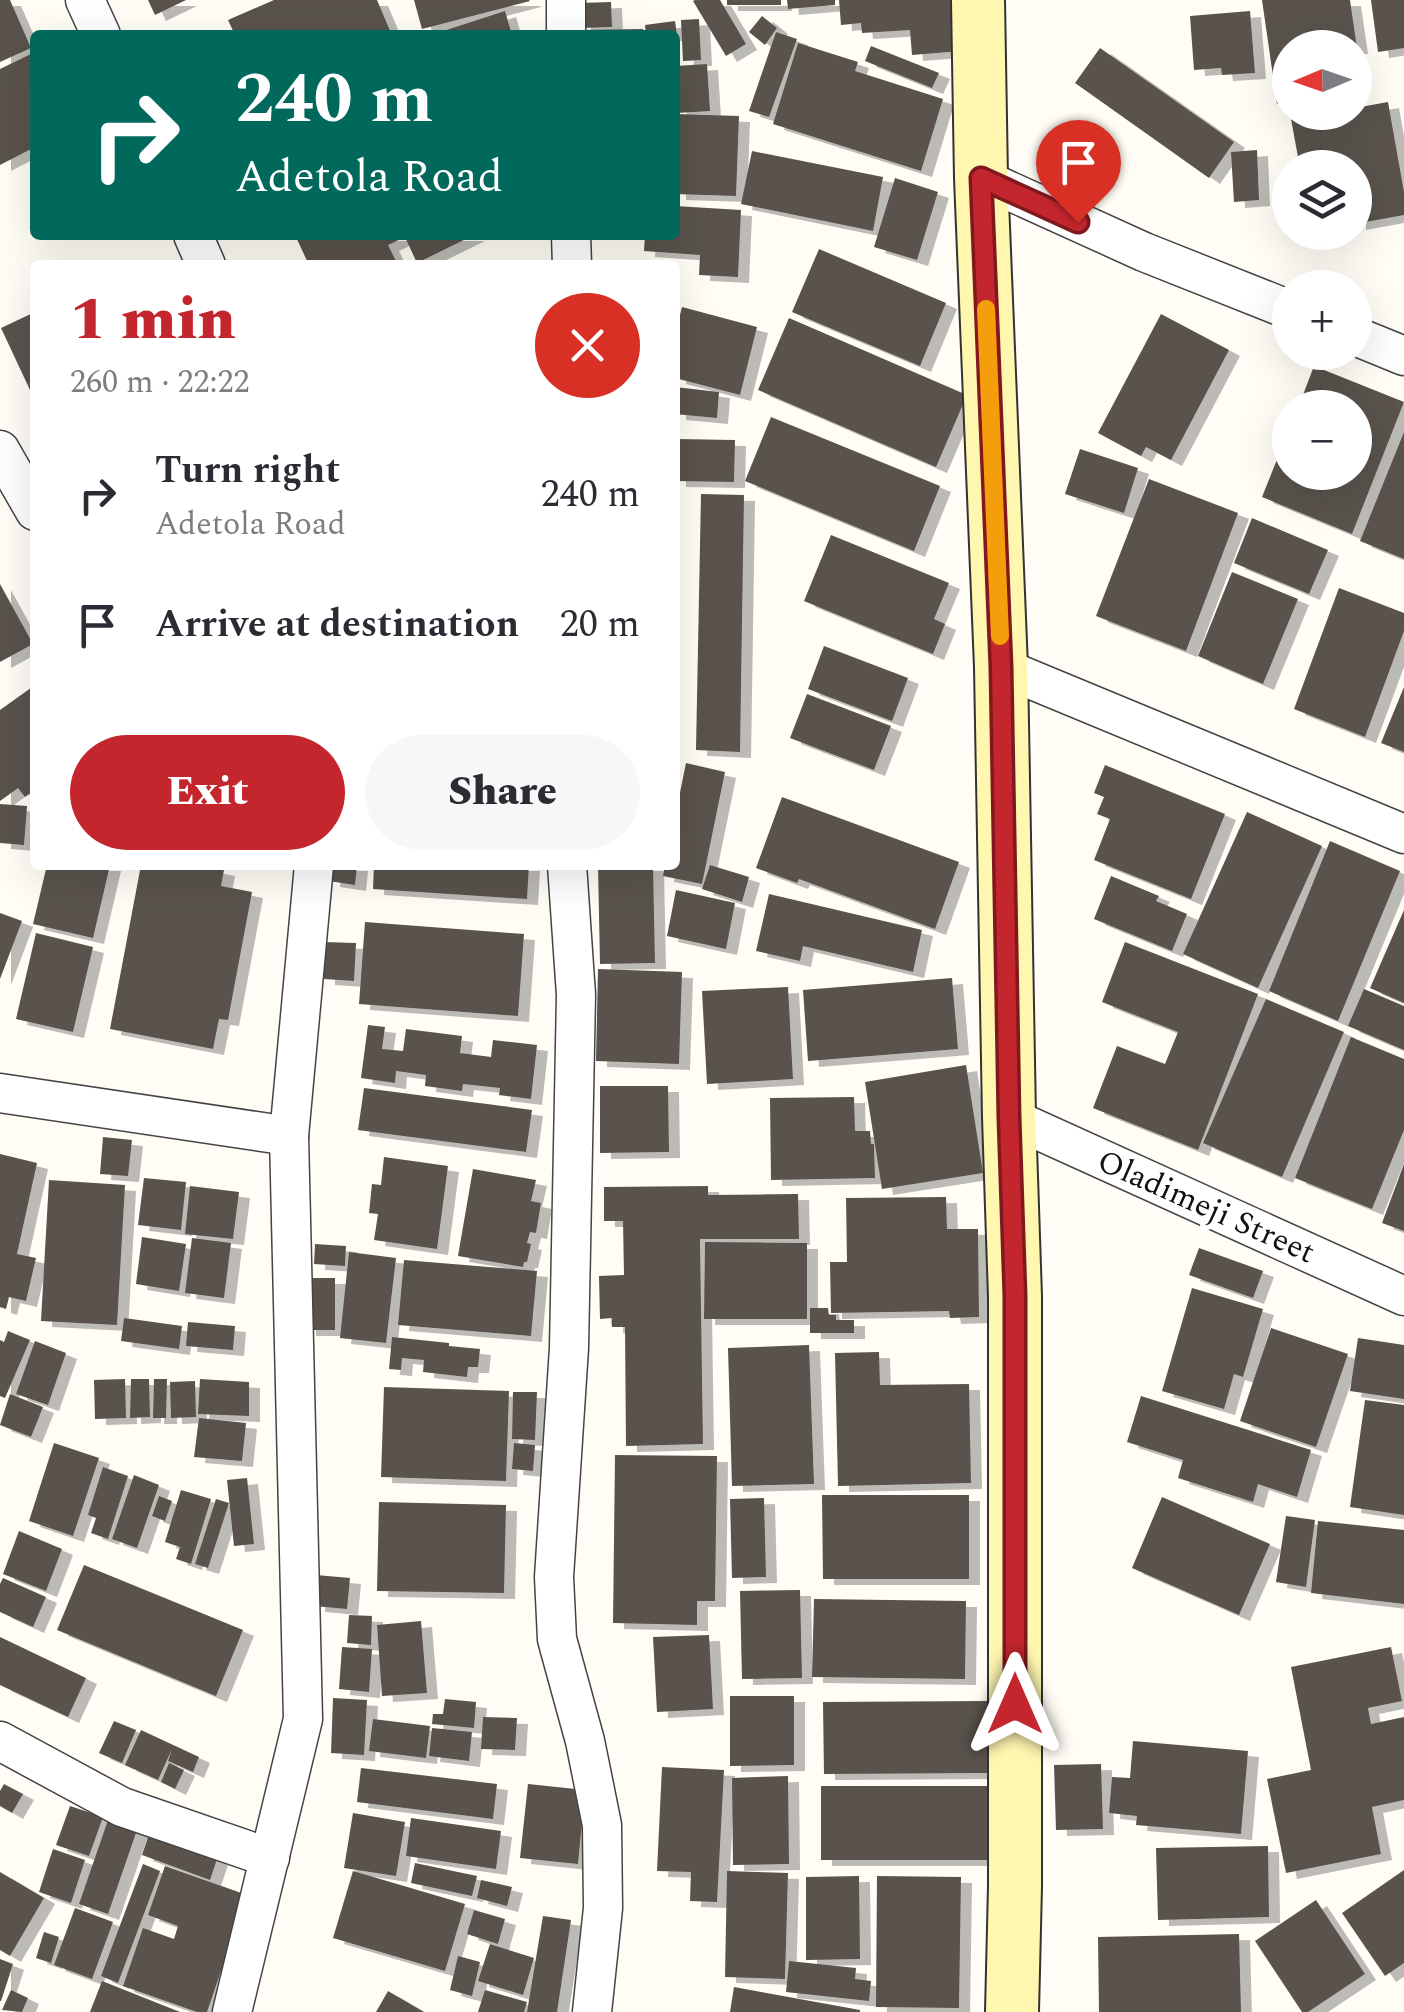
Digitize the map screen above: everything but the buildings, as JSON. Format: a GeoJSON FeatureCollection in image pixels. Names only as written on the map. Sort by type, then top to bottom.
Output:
{"type":"FeatureCollection","features":[{"type":"Feature","properties":{"kind":"street"},"geometry":{"type":"LineString","coordinates":[[84,0],[99,30]]}},
{"type":"Feature","properties":{"kind":"street"},"geometry":{"type":"LineString","coordinates":[[566,0],[566,30]]}},
{"type":"Feature","properties":{"kind":"street"},"geometry":{"type":"LineString","coordinates":[[978,0],[981,178],[1001,667],[1015,1296],[1012,2012]]}},
{"type":"Feature","properties":{"kind":"street"},"geometry":{"type":"LineString","coordinates":[[981,178],[1144,252],[1272,303]]}},
{"type":"Feature","properties":{"kind":"street"},"geometry":{"type":"LineString","coordinates":[[1372,343],[1404,356]]}},
{"type":"Feature","properties":{"kind":"street"},"geometry":{"type":"LineString","coordinates":[[0,450],[30,502]]}},
{"type":"Feature","properties":{"kind":"street"},"geometry":{"type":"LineString","coordinates":[[1001,667],[1404,834]]}},
{"type":"Feature","properties":{"kind":"street"},"geometry":{"type":"LineString","coordinates":[[232,2012],[303,1719],[290,1136],[314,870]]}},
{"type":"Feature","properties":{"kind":"street"},"geometry":{"type":"LineString","coordinates":[[567,870],[576,995],[568,1348],[554,1577],[557,1639],[585,1741],[602,1825],[604,1908],[592,2012]]}},
{"type":"Feature","properties":{"kind":"street"},"geometry":{"type":"LineString","coordinates":[[0,1094],[290,1136]]}},
{"type":"Feature","properties":{"kind":"street","name":"Oladimeji Street"},"geometry":{"type":"LineString","coordinates":[[1009,1118],[1404,1296]]}},
{"type":"Feature","properties":{"kind":"street"},"geometry":{"type":"LineString","coordinates":[[0,1741],[122,1806],[270,1858]]}},
{"type":"Feature","properties":{"kind":"slow traffic"},"geometry":{"type":"LineString","coordinates":[[986,309],[1000,636]]}},
{"type":"Feature","properties":{"kind":"route"},"geometry":{"type":"LineString","coordinates":[[1015,1704],[1015,1296],[1001,667],[981,178],[1078,222]]}}]}
